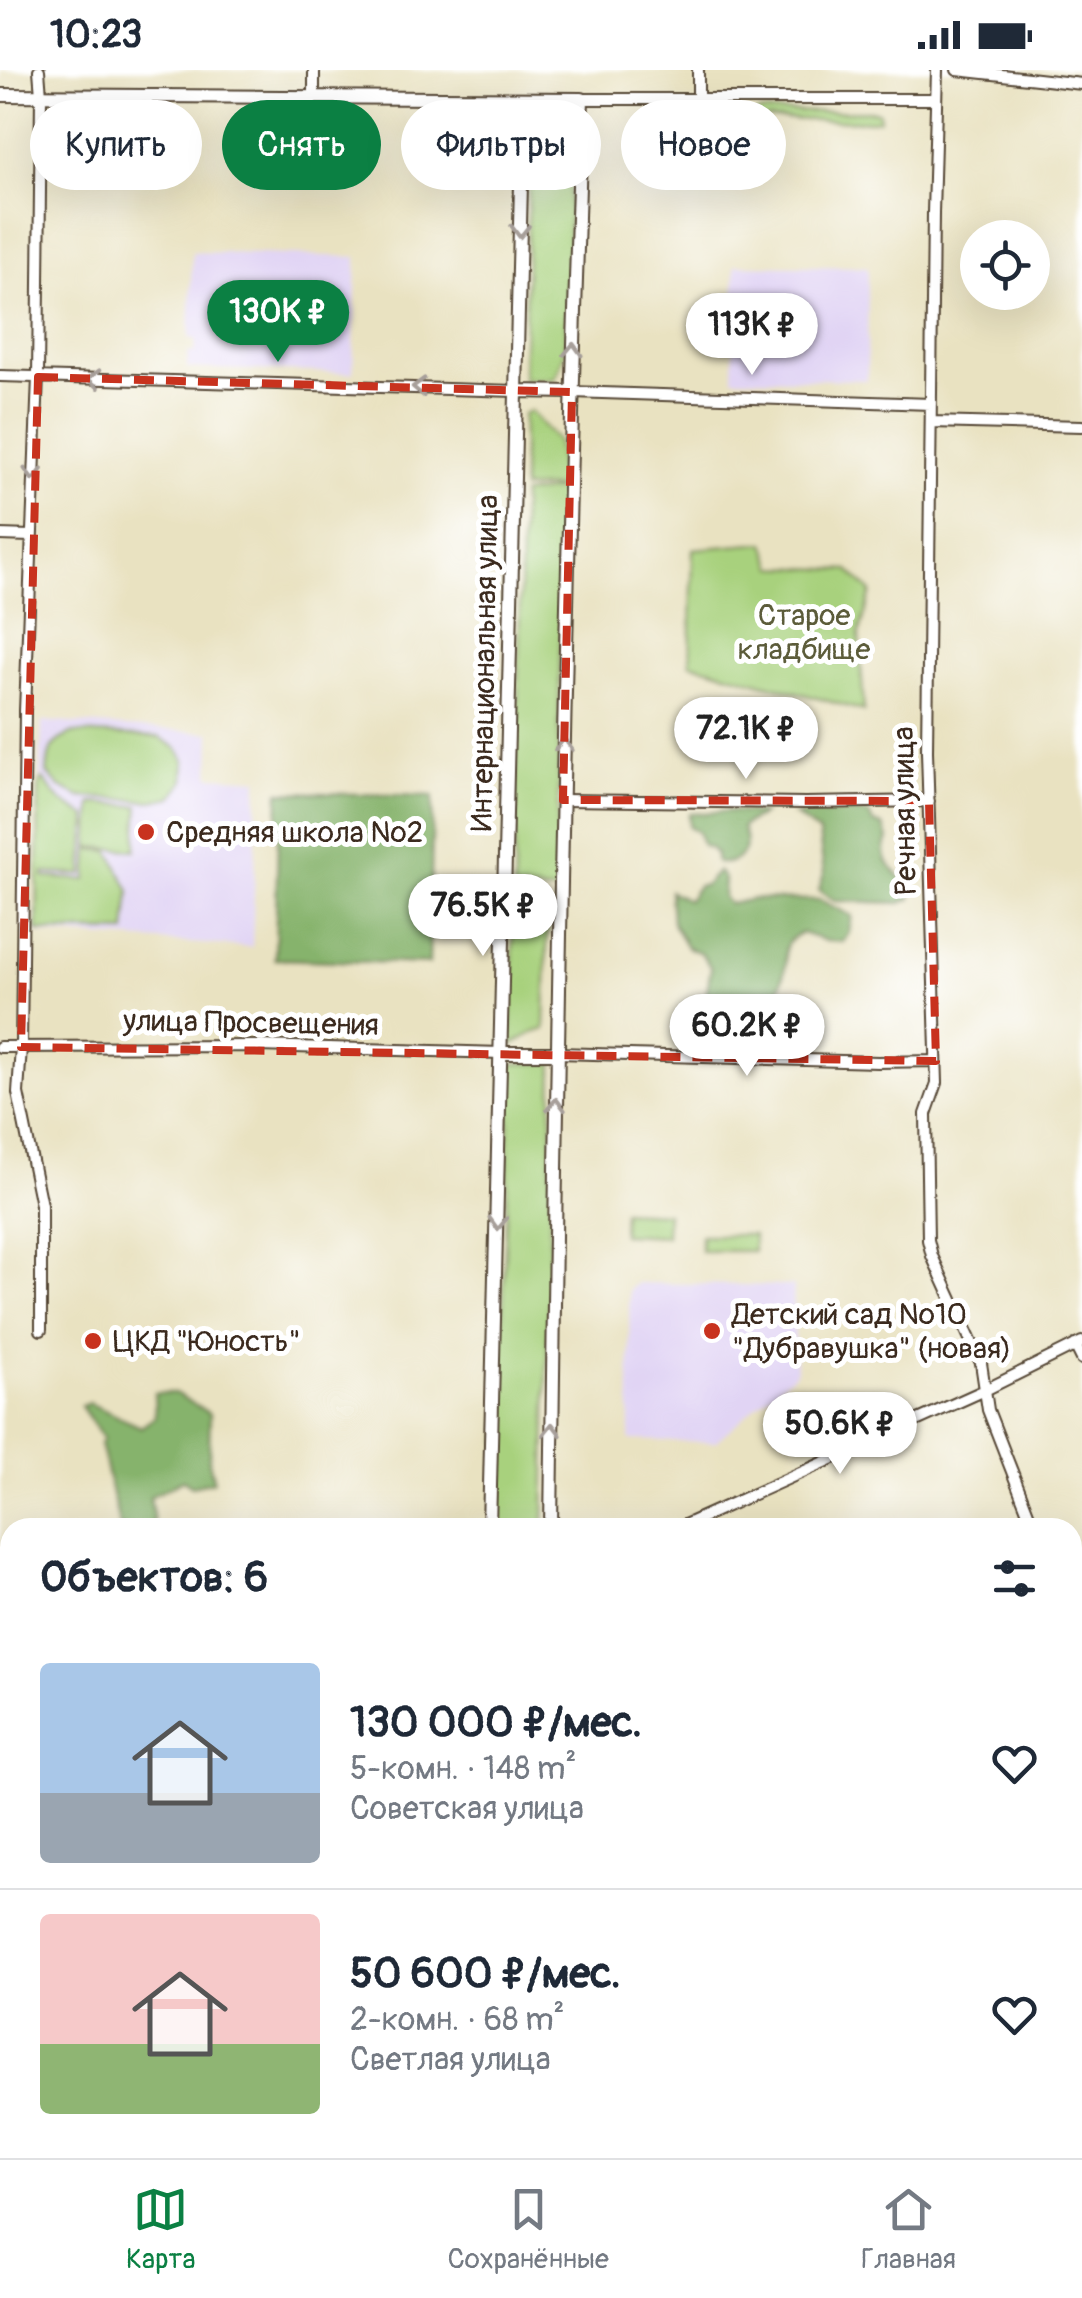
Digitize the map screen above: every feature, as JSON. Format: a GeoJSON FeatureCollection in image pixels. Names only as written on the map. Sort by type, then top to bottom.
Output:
{"type":"FeatureCollection","features":[{"type":"Feature","properties":{"kind":"main road"},"geometry":{"type":"LineString","coordinates":[[0,95],[582,99],[557,1053],[551,1518]]}},
{"type":"Feature","properties":{"kind":"main road","name":"Интернациональная улица"},"geometry":{"type":"LineString","coordinates":[[489,1518],[523,98]]}},
{"type":"Feature","properties":{"kind":"main road"},"geometry":{"type":"LineString","coordinates":[[516,390],[572,392]]}},
{"type":"Feature","properties":{"kind":"main road"},"geometry":{"type":"LineString","coordinates":[[502,1054],[557,1053]]}},
{"type":"Feature","properties":{"kind":"street"},"geometry":{"type":"LineString","coordinates":[[39,70],[48,95],[25,711],[18,1094],[41,1206],[41,1330]]}},
{"type":"Feature","properties":{"kind":"street"},"geometry":{"type":"LineString","coordinates":[[314,70],[314,97]]}},
{"type":"Feature","properties":{"kind":"street"},"geometry":{"type":"LineString","coordinates":[[698,70],[698,99]]}},
{"type":"Feature","properties":{"kind":"street","name":"Речная улица"},"geometry":{"type":"LineString","coordinates":[[937,70],[926,751],[937,1083],[926,1114],[928,1240],[981,1364],[991,1419],[1030,1518]]}},
{"type":"Feature","properties":{"kind":"street"},"geometry":{"type":"LineString","coordinates":[[957,70],[1082,84]]}},
{"type":"Feature","properties":{"kind":"street"},"geometry":{"type":"LineString","coordinates":[[582,99],[936,99]]}},
{"type":"Feature","properties":{"kind":"street"},"geometry":{"type":"LineString","coordinates":[[0,376],[516,390]]}},
{"type":"Feature","properties":{"kind":"street"},"geometry":{"type":"LineString","coordinates":[[572,392],[930,404]]}},
{"type":"Feature","properties":{"kind":"street"},"geometry":{"type":"LineString","coordinates":[[930,422],[1082,426]]}},
{"type":"Feature","properties":{"kind":"street"},"geometry":{"type":"LineString","coordinates":[[0,535],[31,536]]}},
{"type":"Feature","properties":{"kind":"street"},"geometry":{"type":"LineString","coordinates":[[563,800],[929,801]]}},
{"type":"Feature","properties":{"kind":"street","name":"улица Просвещения"},"geometry":{"type":"LineString","coordinates":[[0,1046],[259,1046],[502,1054]]}},
{"type":"Feature","properties":{"kind":"street"},"geometry":{"type":"LineString","coordinates":[[557,1053],[936,1061]]}},
{"type":"Feature","properties":{"kind":"street"},"geometry":{"type":"LineString","coordinates":[[700,1518],[1078,1344],[1082,1360]]}},
{"type":"Feature","properties":{"kind":"highlighted area"},"geometry":{"type":"Polygon","coordinates":[[[38,377],[572,392],[563,800],[929,801],[936,1061],[21,1047],[38,377]]]}},
{"type":"Feature","properties":{"kind":"shaded area"},"geometry":{"type":"Polygon","coordinates":[[[192,252],[357,257],[353,373],[187,368],[188,353],[195,352],[196,339],[189,338],[192,252]]]}},
{"type":"Feature","properties":{"kind":"shaded area"},"geometry":{"type":"Polygon","coordinates":[[[735,265],[868,267],[867,380],[733,378],[735,265]]]}},
{"type":"Feature","properties":{"kind":"shaded area","name":"Средняя школа №2"},"geometry":{"type":"Polygon","coordinates":[[[42,721],[211,733],[210,776],[258,779],[252,947],[35,933],[42,721]]]}},
{"type":"Feature","properties":{"kind":"shaded area","name":"Детский сад №10 \"Дубравушка\" (новая)"},"geometry":{"type":"Polygon","coordinates":[[[637,1283],[793,1286],[796,1372],[715,1442],[630,1440],[629,1290],[637,1283]]]}},
{"type":"Feature","properties":{"kind":"green space"},"geometry":{"type":"Polygon","coordinates":[[[875,111],[880,119],[786,119],[786,112],[875,111]]]}},
{"type":"Feature","properties":{"kind":"green space"},"geometry":{"type":"Polygon","coordinates":[[[529,190],[570,190],[565,352],[555,379],[523,379],[529,190]]]}},
{"type":"Feature","properties":{"kind":"green space"},"geometry":{"type":"Polygon","coordinates":[[[530,411],[557,441],[560,487],[522,489],[523,414],[530,411]]]}},
{"type":"Feature","properties":{"kind":"green space"},"geometry":{"type":"Polygon","coordinates":[[[562,492],[557,892],[514,889],[522,494],[562,492]]]}},
{"type":"Feature","properties":{"kind":"green space","name":"Старое кладбище"},"geometry":{"type":"Polygon","coordinates":[[[765,543],[774,567],[849,570],[871,592],[859,635],[864,711],[690,663],[693,549],[765,543]]]}},
{"type":"Feature","properties":{"kind":"green space"},"geometry":{"type":"Polygon","coordinates":[[[74,733],[159,737],[178,749],[185,761],[184,782],[172,797],[153,801],[80,797],[60,787],[47,773],[52,747],[74,733]]]}},
{"type":"Feature","properties":{"kind":"green space"},"geometry":{"type":"Polygon","coordinates":[[[43,779],[60,800],[87,817],[83,875],[44,873],[44,877],[87,880],[89,849],[110,851],[130,891],[126,932],[37,931],[39,785],[43,779]]]}},
{"type":"Feature","properties":{"kind":"green space"},"geometry":{"type":"Polygon","coordinates":[[[279,792],[433,796],[429,964],[275,959],[279,792]]]}},
{"type":"Feature","properties":{"kind":"green space"},"geometry":{"type":"Polygon","coordinates":[[[92,803],[139,806],[136,850],[89,847],[92,803]]]}},
{"type":"Feature","properties":{"kind":"green space"},"geometry":{"type":"Polygon","coordinates":[[[689,814],[763,814],[742,827],[746,843],[739,857],[726,863],[716,862],[716,854],[702,845],[698,832],[689,827],[689,814]]]}},
{"type":"Feature","properties":{"kind":"green space"},"geometry":{"type":"Polygon","coordinates":[[[869,814],[873,823],[884,826],[888,839],[886,859],[909,885],[911,899],[901,903],[834,901],[819,890],[824,874],[819,833],[794,815],[869,814]]]}},
{"type":"Feature","properties":{"kind":"green space"},"geometry":{"type":"Polygon","coordinates":[[[718,871],[724,879],[723,897],[729,904],[754,899],[820,900],[852,916],[843,942],[802,933],[787,943],[784,972],[773,1008],[778,1018],[795,1018],[800,1027],[780,1037],[735,1038],[713,1033],[697,1023],[697,1010],[706,996],[711,968],[701,953],[687,947],[672,922],[670,891],[688,900],[698,886],[705,885],[718,871]]]}},
{"type":"Feature","properties":{"kind":"green space"},"geometry":{"type":"Polygon","coordinates":[[[514,894],[529,896],[548,906],[545,1029],[511,1045],[514,894]]]}},
{"type":"Feature","properties":{"kind":"green space"},"geometry":{"type":"Polygon","coordinates":[[[553,1063],[544,1518],[496,1518],[511,1064],[553,1063]]]}},
{"type":"Feature","properties":{"kind":"green space"},"geometry":{"type":"Polygon","coordinates":[[[623,1211],[667,1213],[666,1236],[622,1234],[623,1211]]]}},
{"type":"Feature","properties":{"kind":"green space"},"geometry":{"type":"Polygon","coordinates":[[[701,1235],[753,1235],[753,1251],[701,1251],[701,1235]]]}},
{"type":"Feature","properties":{"kind":"green space"},"geometry":{"type":"Polygon","coordinates":[[[154,1393],[175,1393],[210,1414],[209,1461],[214,1481],[192,1486],[183,1480],[150,1497],[153,1518],[118,1518],[100,1444],[103,1438],[81,1406],[89,1403],[141,1427],[155,1417],[154,1393]]]}},
{"type":"Feature","properties":{"kind":"place","name":"Средняя школа №2"},"geometry":{"type":"Point","coordinates":[146,832]}},
{"type":"Feature","properties":{"kind":"place","name":"Детский сад №10 \"Дубравушка\" (новая)"},"geometry":{"type":"Point","coordinates":[712,1331]}},
{"type":"Feature","properties":{"kind":"place","name":"ЦКД \"Юность\""},"geometry":{"type":"Point","coordinates":[93,1341]}}]}
